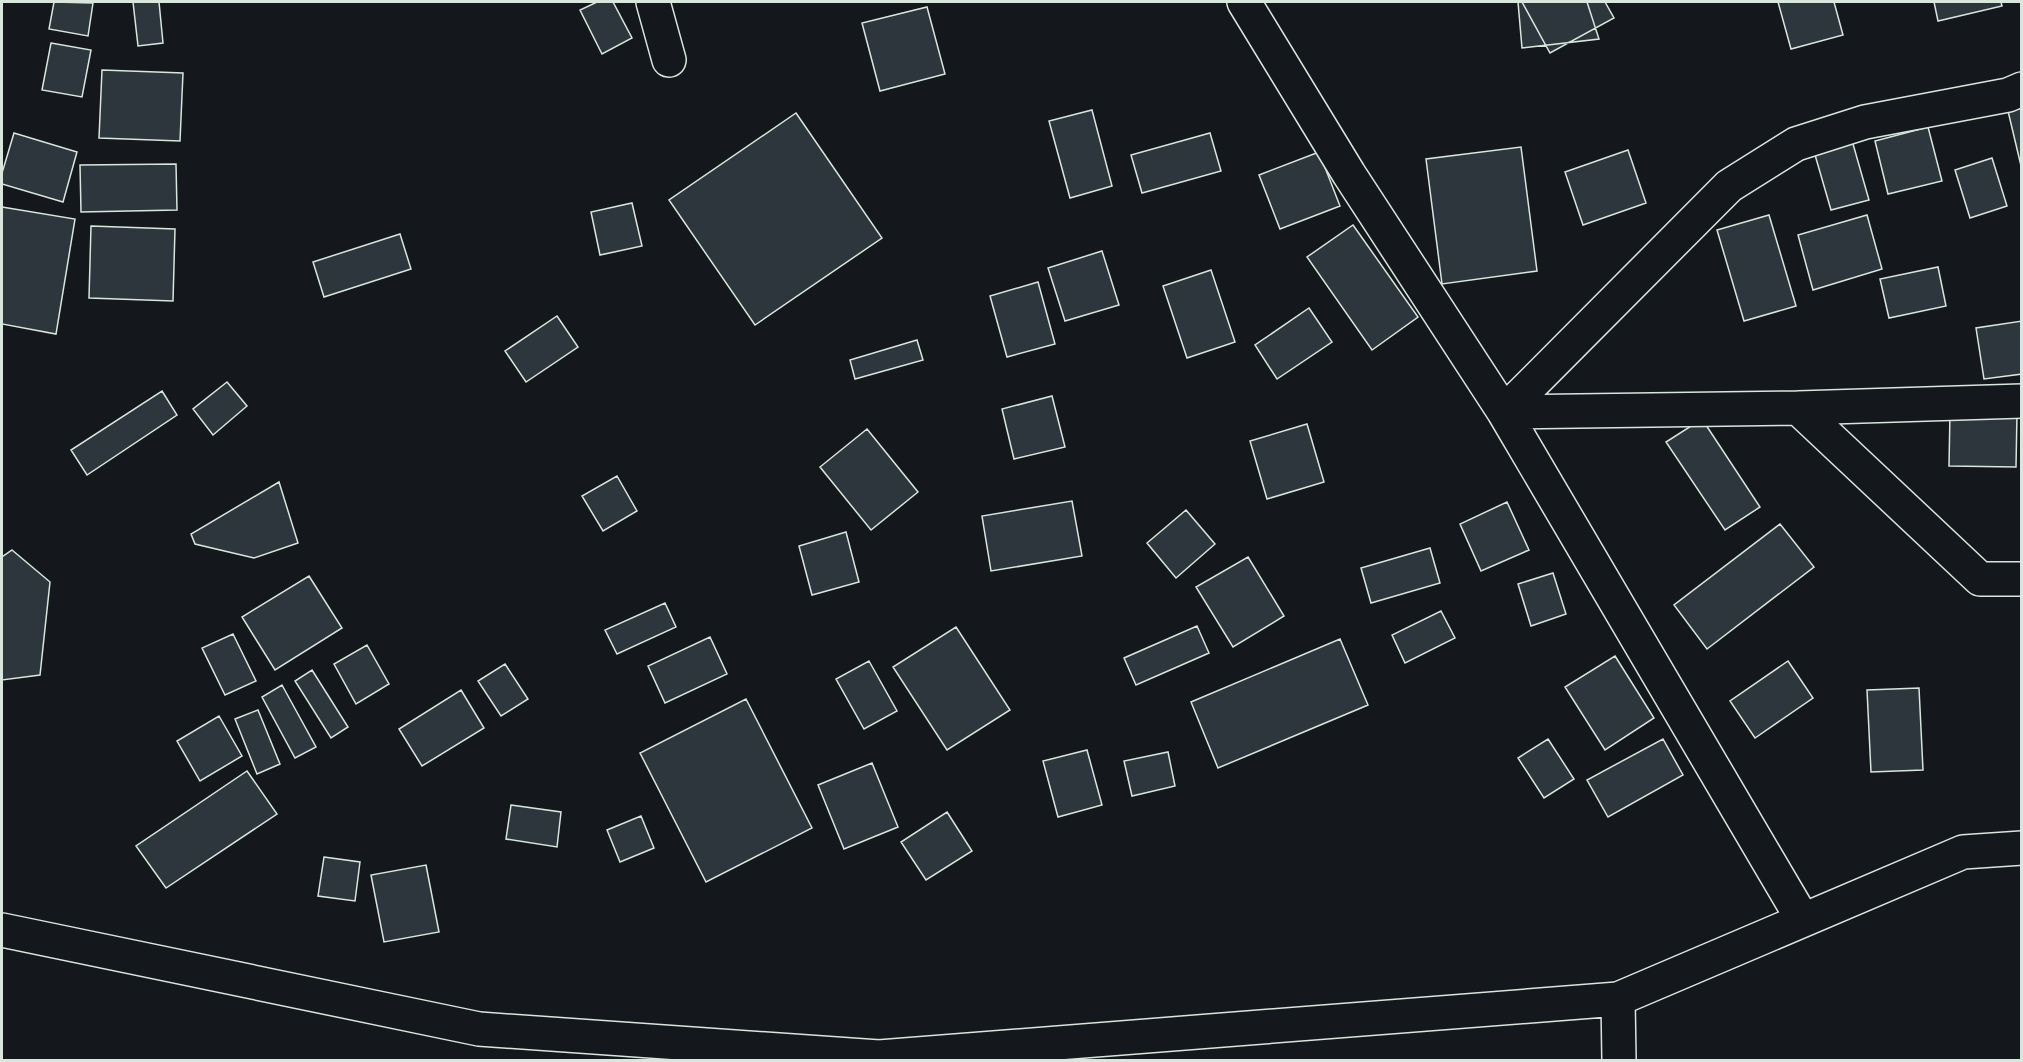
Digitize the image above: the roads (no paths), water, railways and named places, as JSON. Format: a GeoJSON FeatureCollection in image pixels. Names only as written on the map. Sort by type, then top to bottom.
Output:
{"type":"FeatureCollection","features":[{"type":"Feature","properties":{"kind":"street"},"geometry":{"type":"LineString","coordinates":[[653,2],[669,60]]}},
{"type":"Feature","properties":{"kind":"street"},"geometry":{"type":"LineString","coordinates":[[1244,2],[1349,174],[1504,412],[1803,920]]}},
{"type":"Feature","properties":{"kind":"street"},"geometry":{"type":"LineString","coordinates":[[1504,412],[1729,186],[1786,150],[1796,144],[1864,122],[2008,95],[2022,88]]}},
{"type":"Feature","properties":{"kind":"street"},"geometry":{"type":"LineString","coordinates":[[1504,412],[1798,408],[2022,401]]}},
{"type":"Feature","properties":{"kind":"street"},"geometry":{"type":"LineString","coordinates":[[1798,408],[1980,579],[2022,579]]}},
{"type":"Feature","properties":{"kind":"street"},"geometry":{"type":"LineString","coordinates":[[2,930],[571,1048],[879,1057],[1618,999],[1963,852],[2022,848]]}},
{"type":"Feature","properties":{"kind":"street"},"geometry":{"type":"LineString","coordinates":[[1618,999],[1619,1060]]}}]}
